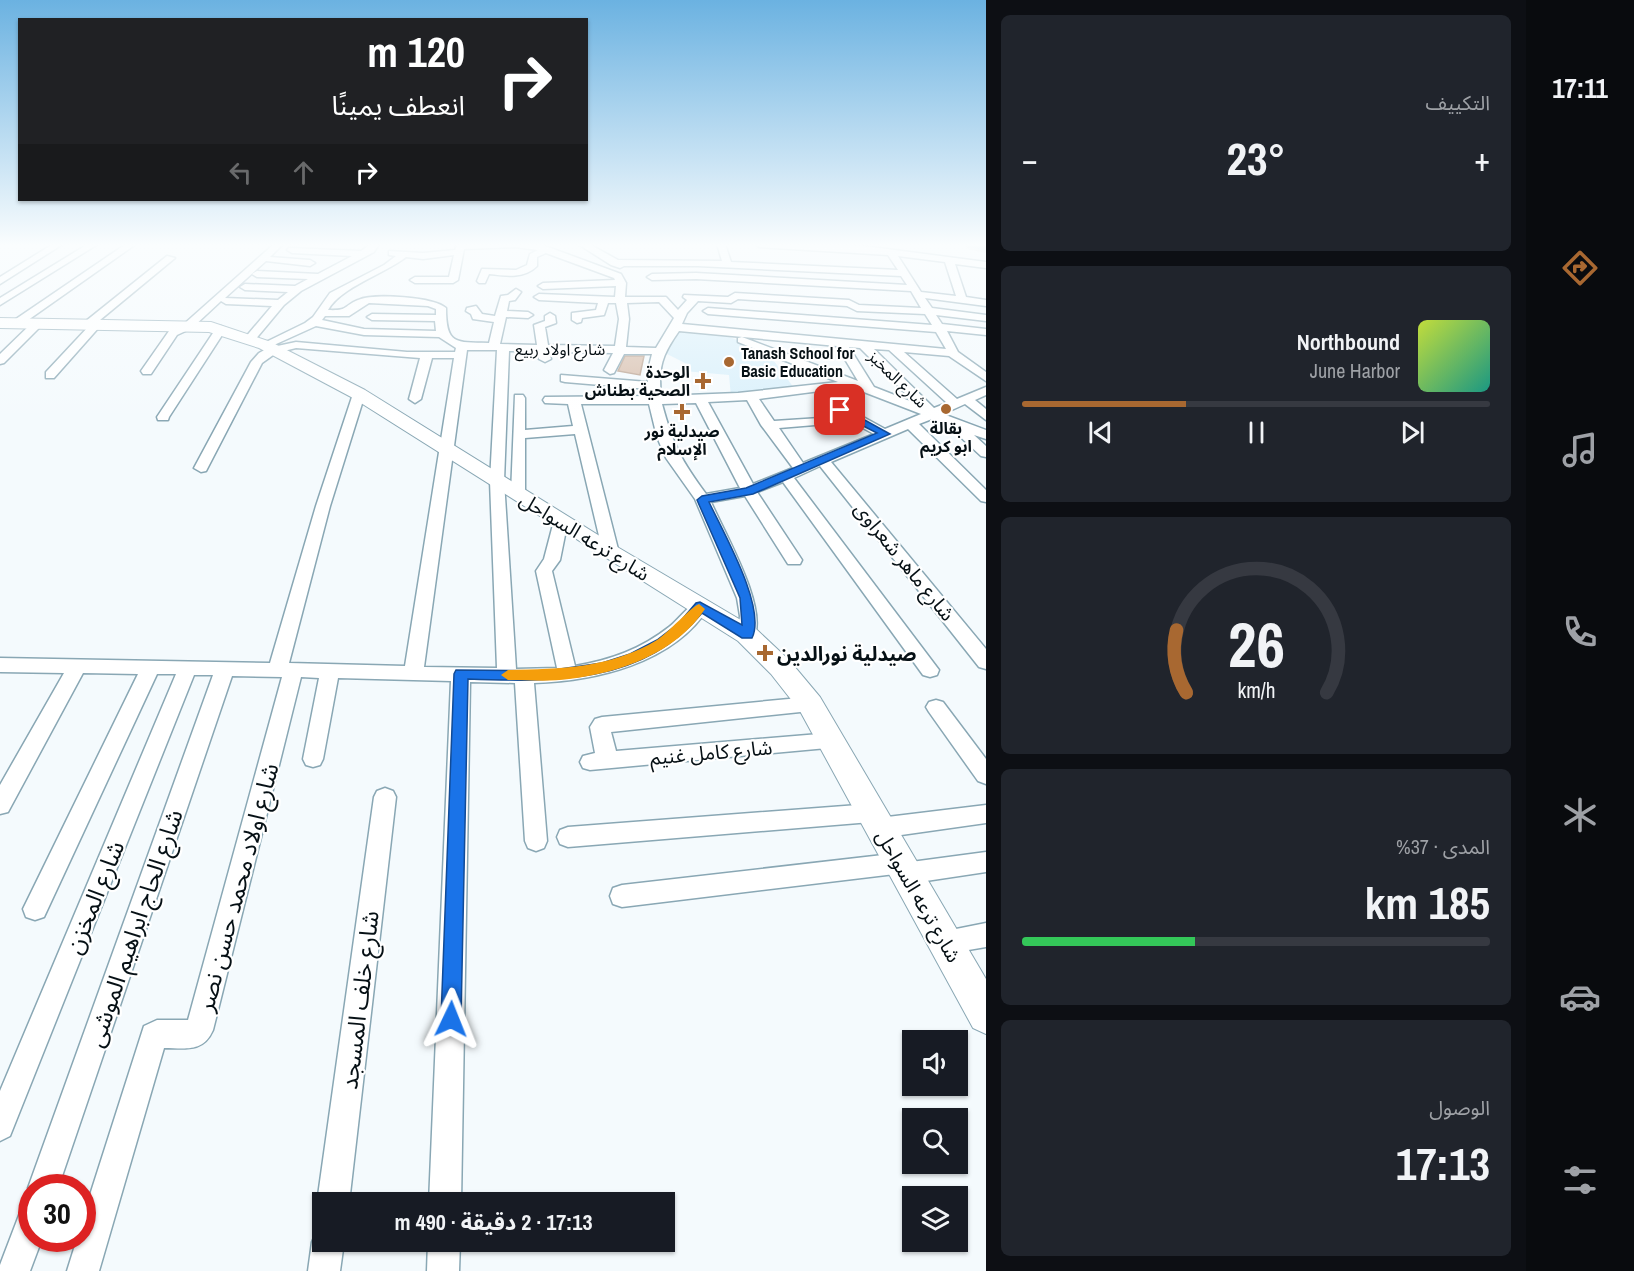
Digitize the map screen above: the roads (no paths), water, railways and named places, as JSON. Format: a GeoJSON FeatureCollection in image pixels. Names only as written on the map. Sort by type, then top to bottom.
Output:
{"type":"FeatureCollection","features":[{"type":"Feature","properties":{"kind":"main road","name":"شارع ترعه السواحل"},"geometry":{"type":"LineString","coordinates":[[11,323],[188,326],[221,329],[263,345],[359,394],[611,553],[747,635],[780,667],[810,704],[986,1015]]}},
{"type":"Feature","properties":{"kind":"street"},"geometry":{"type":"LineString","coordinates":[[0,361],[11,323],[41,303]]}},
{"type":"Feature","properties":{"kind":"street"},"geometry":{"type":"LineString","coordinates":[[51,375],[94,323],[117,303]]}},
{"type":"Feature","properties":{"kind":"street"},"geometry":{"type":"LineString","coordinates":[[147,371],[173,333],[188,326],[213,303]]}},
{"type":"Feature","properties":{"kind":"street"},"geometry":{"type":"LineString","coordinates":[[201,468],[257,362],[263,355],[263,345],[280,303]]}},
{"type":"Feature","properties":{"kind":"street"},"geometry":{"type":"LineString","coordinates":[[318,318],[325,303]]}},
{"type":"Feature","properties":{"kind":"street"},"geometry":{"type":"LineString","coordinates":[[263,345],[318,318],[345,314],[359,303]]}},
{"type":"Feature","properties":{"kind":"street"},"geometry":{"type":"LineString","coordinates":[[354,350],[378,303]]}},
{"type":"Feature","properties":{"kind":"street"},"geometry":{"type":"LineString","coordinates":[[432,303],[441,308],[441,334]]}},
{"type":"Feature","properties":{"kind":"street"},"geometry":{"type":"LineString","coordinates":[[504,303],[500,317],[498,348],[497,481],[515,676],[536,841]]}},
{"type":"Feature","properties":{"kind":"street"},"geometry":{"type":"LineString","coordinates":[[584,318],[600,313],[603,303]]}},
{"type":"Feature","properties":{"kind":"street"},"geometry":{"type":"LineString","coordinates":[[610,370],[620,350],[624,319],[621,303]]}},
{"type":"Feature","properties":{"kind":"street"},"geometry":{"type":"LineString","coordinates":[[665,303],[677,322],[715,331],[986,435]]}},
{"type":"Feature","properties":{"kind":"street"},"geometry":{"type":"LineString","coordinates":[[682,303],[677,322],[658,351],[655,362],[654,394],[664,437],[673,458],[702,500],[746,598],[749,616],[747,635]]}},
{"type":"Feature","properties":{"kind":"street"},"geometry":{"type":"LineString","coordinates":[[698,303],[708,311],[715,331]]}},
{"type":"Feature","properties":{"kind":"street"},"geometry":{"type":"LineString","coordinates":[[850,303],[857,308],[928,310],[986,318]]}},
{"type":"Feature","properties":{"kind":"street"},"geometry":{"type":"LineString","coordinates":[[715,331],[947,353],[953,351],[923,303]]}},
{"type":"Feature","properties":{"kind":"street"},"geometry":{"type":"LineString","coordinates":[[472,308],[471,311],[476,312],[481,323],[500,317],[528,315]]}},
{"type":"Feature","properties":{"kind":"street"},"geometry":{"type":"LineString","coordinates":[[708,311],[941,331],[986,332]]}},
{"type":"Feature","properties":{"kind":"street"},"geometry":{"type":"LineString","coordinates":[[544,355],[539,325],[551,324],[550,316]]}},
{"type":"Feature","properties":{"kind":"street"},"geometry":{"type":"LineString","coordinates":[[372,317],[441,318]]}},
{"type":"Feature","properties":{"kind":"street"},"geometry":{"type":"LineString","coordinates":[[318,318],[364,332],[441,334],[462,350],[414,672]]}},
{"type":"Feature","properties":{"kind":"street"},"geometry":{"type":"LineString","coordinates":[[163,417],[221,329]]}},
{"type":"Feature","properties":{"kind":"street"},"geometry":{"type":"LineString","coordinates":[[941,331],[986,342]]}},
{"type":"Feature","properties":{"kind":"street"},"geometry":{"type":"LineString","coordinates":[[862,333],[866,346]]}},
{"type":"Feature","properties":{"kind":"street"},"geometry":{"type":"LineString","coordinates":[[812,340],[819,370]]}},
{"type":"Feature","properties":{"kind":"street"},"geometry":{"type":"LineString","coordinates":[[841,343],[870,390]]}},
{"type":"Feature","properties":{"kind":"street","name":"شارع اولاد ربيع"},"geometry":{"type":"LineString","coordinates":[[263,345],[296,345],[427,355],[498,348],[544,355],[620,350],[658,351]]}},
{"type":"Feature","properties":{"kind":"street","name":"شارع المخبز"},"geometry":{"type":"LineString","coordinates":[[866,346],[932,413]]}},
{"type":"Feature","properties":{"kind":"street"},"geometry":{"type":"LineString","coordinates":[[893,348],[960,402],[986,416]]}},
{"type":"Feature","properties":{"kind":"street"},"geometry":{"type":"LineString","coordinates":[[947,353],[986,377]]}},
{"type":"Feature","properties":{"kind":"street"},"geometry":{"type":"LineString","coordinates":[[415,399],[427,355]]}},
{"type":"Feature","properties":{"kind":"street"},"geometry":{"type":"LineString","coordinates":[[565,378],[701,401],[802,392],[852,383]]}},
{"type":"Feature","properties":{"kind":"street"},"geometry":{"type":"LineString","coordinates":[[702,500],[749,491],[986,391]]}},
{"type":"Feature","properties":{"kind":"street"},"geometry":{"type":"LineString","coordinates":[[286,669],[323,506],[359,394]]}},
{"type":"Feature","properties":{"kind":"street"},"geometry":{"type":"LineString","coordinates":[[549,400],[574,401],[654,394]]}},
{"type":"Feature","properties":{"kind":"street"},"geometry":{"type":"LineString","coordinates":[[751,397],[793,474],[930,670]]}},
{"type":"Feature","properties":{"kind":"street"},"geometry":{"type":"LineString","coordinates":[[518,494],[519,398]]}},
{"type":"Feature","properties":{"kind":"street"},"geometry":{"type":"LineString","coordinates":[[574,401],[611,553]]}},
{"type":"Feature","properties":{"kind":"street"},"geometry":{"type":"LineString","coordinates":[[701,401],[749,491],[794,560]]}},
{"type":"Feature","properties":{"kind":"street"},"geometry":{"type":"LineString","coordinates":[[840,410],[885,434]]}},
{"type":"Feature","properties":{"kind":"street"},"geometry":{"type":"LineString","coordinates":[[768,425],[815,421]]}},
{"type":"Feature","properties":{"kind":"street"},"geometry":{"type":"LineString","coordinates":[[952,422],[986,453]]}},
{"type":"Feature","properties":{"kind":"street"},"geometry":{"type":"LineString","coordinates":[[910,423],[986,498]]}},
{"type":"Feature","properties":{"kind":"street"},"geometry":{"type":"LineString","coordinates":[[520,434],[582,429]]}},
{"type":"Feature","properties":{"kind":"street","name":"شارع ماهر شعراوى"},"geometry":{"type":"LineString","coordinates":[[823,460],[986,662]]}},
{"type":"Feature","properties":{"kind":"street"},"geometry":{"type":"LineString","coordinates":[[560,520],[552,560],[544,571],[568,674]]}},
{"type":"Feature","properties":{"kind":"street"},"geometry":{"type":"LineString","coordinates":[[0,665],[286,669],[515,676],[568,674],[603,668],[662,643],[684,626],[700,607]]}},
{"type":"Feature","properties":{"kind":"street"},"geometry":{"type":"LineString","coordinates":[[0,805],[78,665]]}},
{"type":"Feature","properties":{"kind":"street"},"geometry":{"type":"LineString","coordinates":[[35,909],[151,667]]}},
{"type":"Feature","properties":{"kind":"street","name":"شارع المخزن"},"geometry":{"type":"LineString","coordinates":[[0,1126],[188,667]]}},
{"type":"Feature","properties":{"kind":"street","name":"شارع الحاج ابراهيم الموشى"},"geometry":{"type":"LineString","coordinates":[[48,1174],[225,668]]}},
{"type":"Feature","properties":{"kind":"street","name":"شارع اولاد محمد حسن نصر"},"geometry":{"type":"LineString","coordinates":[[83,1271],[153,1036],[157,1034],[194,1034],[199,1030],[286,669]]}},
{"type":"Feature","properties":{"kind":"street"},"geometry":{"type":"LineString","coordinates":[[313,759],[330,670]]}},
{"type":"Feature","properties":{"kind":"street"},"geometry":{"type":"LineString","coordinates":[[445,1192],[461,674]]}},
{"type":"Feature","properties":{"kind":"street","name":"شارع كامل غنيم"},"geometry":{"type":"LineString","coordinates":[[810,704],[602,725],[600,727],[599,761],[831,741]]}},
{"type":"Feature","properties":{"kind":"street"},"geometry":{"type":"LineString","coordinates":[[936,707],[986,775]]}},
{"type":"Feature","properties":{"kind":"street","name":"شارع خلف المسجد"},"geometry":{"type":"LineString","coordinates":[[334,1192],[385,797]]}},
{"type":"Feature","properties":{"kind":"street"},"geometry":{"type":"LineString","coordinates":[[568,837],[986,814]]}},
{"type":"Feature","properties":{"kind":"street"},"geometry":{"type":"LineString","coordinates":[[622,896],[986,862]]}},
{"type":"Feature","properties":{"kind":"street"},"geometry":{"type":"LineString","coordinates":[[945,942],[986,935]]}},
{"type":"Feature","properties":{"kind":"street"},"geometry":{"type":"LineString","coordinates":[[14,1271],[21,1252]]}},
{"type":"Feature","properties":{"kind":"street"},"geometry":{"type":"LineString","coordinates":[[324,1271],[327,1252]]}},
{"type":"Feature","properties":{"kind":"street"},"geometry":{"type":"LineString","coordinates":[[443,1271],[444,1252]]}},
{"type":"Feature","properties":{"kind":"place","name":"Tanash School for Basic Education"},"geometry":{"type":"Point","coordinates":[729,362]}},
{"type":"Feature","properties":{"kind":"place","name":"الوحدة الصحية بطناش"},"geometry":{"type":"Point","coordinates":[703,381]}},
{"type":"Feature","properties":{"kind":"place","name":"بقالة ابو كريم"},"geometry":{"type":"Point","coordinates":[946,409]}},
{"type":"Feature","properties":{"kind":"place","name":"صيدلية نور الإسلام"},"geometry":{"type":"Point","coordinates":[682,412]}},
{"type":"Feature","properties":{"kind":"place","name":"صيدلية نورالدين"},"geometry":{"type":"Point","coordinates":[765,653]}}]}
